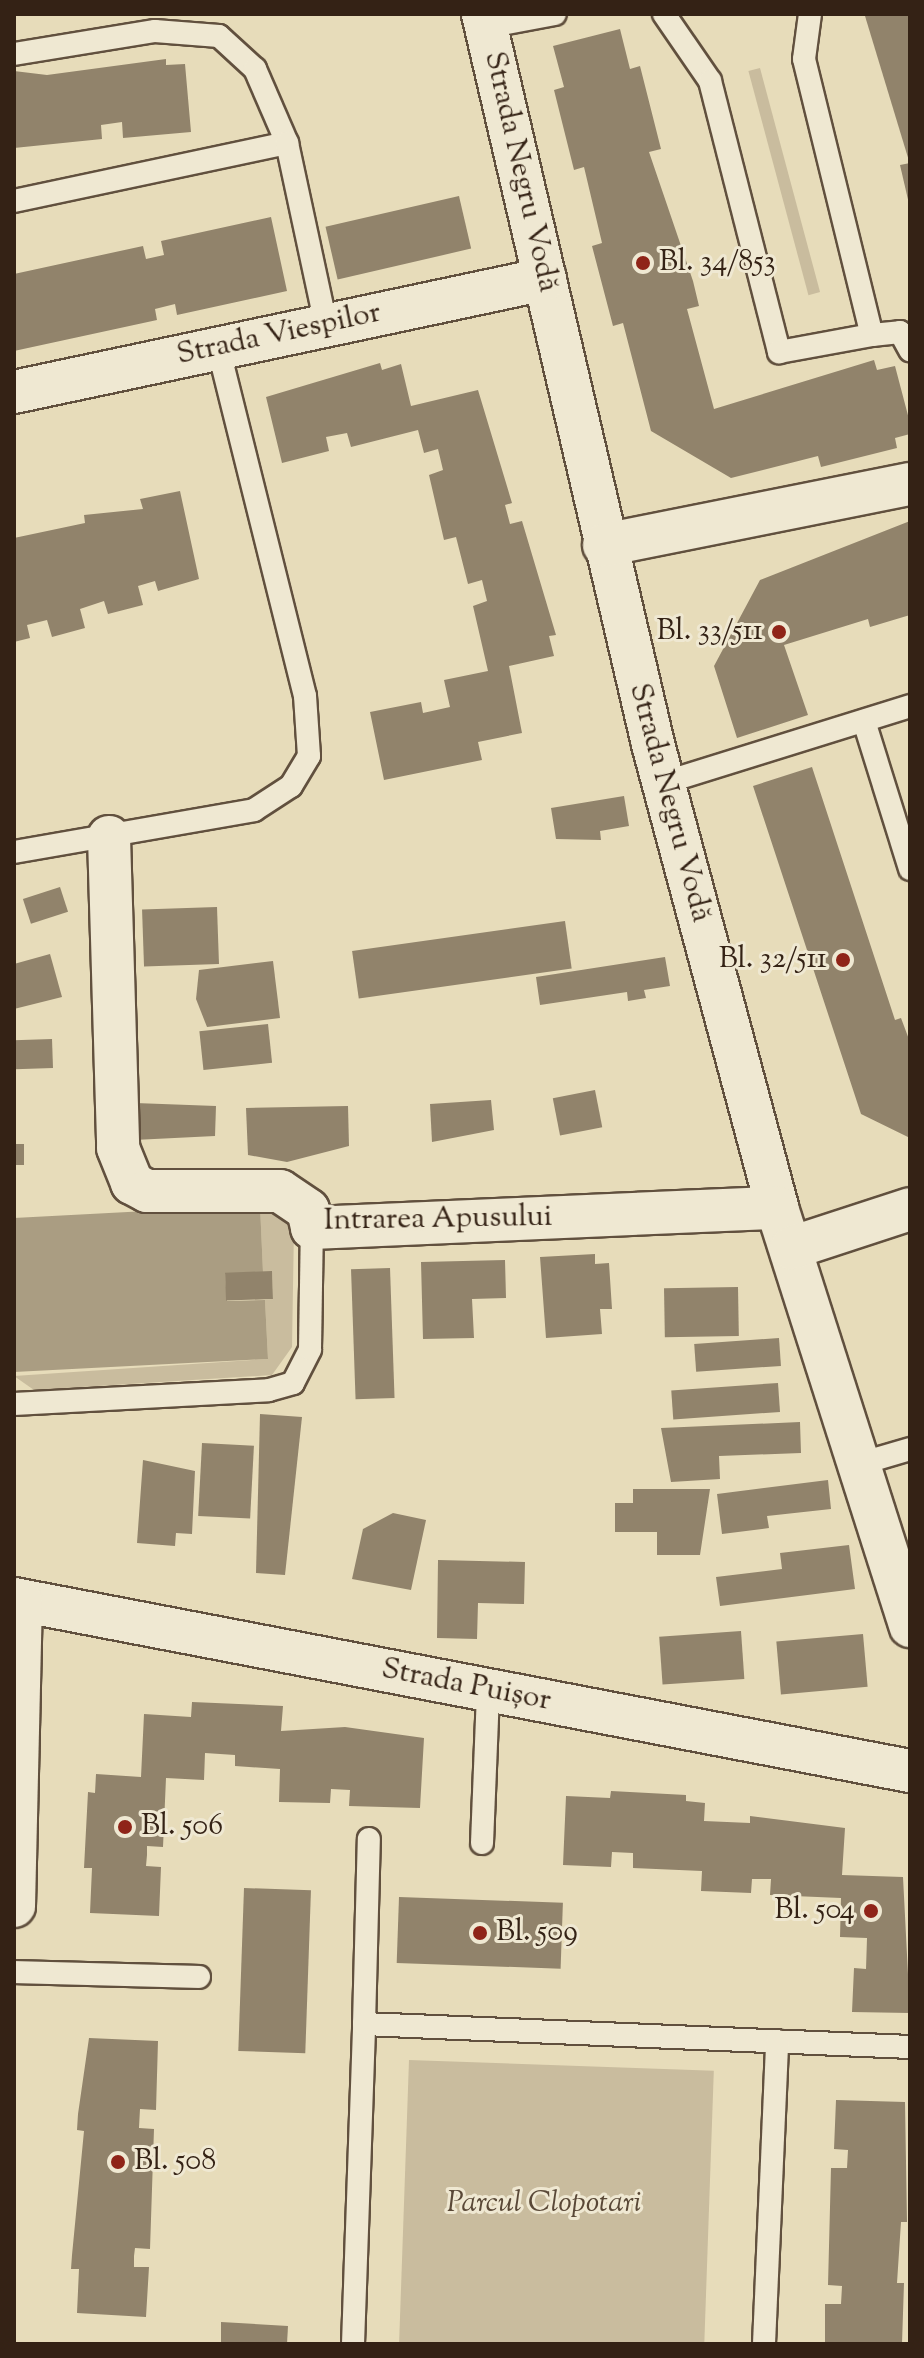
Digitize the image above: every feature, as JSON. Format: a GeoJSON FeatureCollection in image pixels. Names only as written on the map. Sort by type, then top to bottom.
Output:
{"type":"FeatureCollection","features":[{"type":"Feature","properties":{"kind":"street","name":"Strada Negru Vodă"},"geometry":{"type":"LineString","coordinates":[[485,20],[604,545],[663,783],[777,1208],[910,1626]]}},
{"type":"Feature","properties":{"kind":"street","name":"Strada Viespilor"},"geometry":{"type":"LineString","coordinates":[[14,392],[545,279]]}},
{"type":"Feature","properties":{"kind":"street"},"geometry":{"type":"LineString","coordinates":[[604,545],[910,484]]}},
{"type":"Feature","properties":{"kind":"street","name":"Intrarea Apusului"},"geometry":{"type":"LineString","coordinates":[[109,837],[123,1168],[147,1191],[280,1191],[308,1210],[312,1228],[777,1208]]}},
{"type":"Feature","properties":{"kind":"street"},"geometry":{"type":"LineString","coordinates":[[791,1248],[910,1209]]}},
{"type":"Feature","properties":{"kind":"street"},"geometry":{"type":"LineString","coordinates":[[14,1906],[18,1600]]}},
{"type":"Feature","properties":{"kind":"street","name":"Strada Puișor"},"geometry":{"type":"LineString","coordinates":[[18,1600],[910,1771]]}},
{"type":"Feature","properties":{"kind":"lane"},"geometry":{"type":"LineString","coordinates":[[485,20],[555,14]]}},
{"type":"Feature","properties":{"kind":"lane"},"geometry":{"type":"LineString","coordinates":[[664,14],[710,81],[779,352],[900,332],[910,350]]}},
{"type":"Feature","properties":{"kind":"lane"},"geometry":{"type":"LineString","coordinates":[[810,14],[804,59],[872,335]]}},
{"type":"Feature","properties":{"kind":"lane"},"geometry":{"type":"LineString","coordinates":[[14,54],[155,31],[219,36],[255,69],[287,143],[326,325]]}},
{"type":"Feature","properties":{"kind":"lane"},"geometry":{"type":"LineString","coordinates":[[14,201],[287,143]]}},
{"type":"Feature","properties":{"kind":"lane"},"geometry":{"type":"LineString","coordinates":[[14,852],[254,810],[291,786],[309,756],[305,696],[218,348]]}},
{"type":"Feature","properties":{"kind":"lane"},"geometry":{"type":"LineString","coordinates":[[663,783],[910,706]]}},
{"type":"Feature","properties":{"kind":"lane"},"geometry":{"type":"LineString","coordinates":[[864,721],[910,869]]}},
{"type":"Feature","properties":{"kind":"lane"},"geometry":{"type":"LineString","coordinates":[[14,1404],[269,1390],[293,1383],[310,1349],[312,1228]]}},
{"type":"Feature","properties":{"kind":"lane"},"geometry":{"type":"LineString","coordinates":[[859,1464],[910,1449]]}},
{"type":"Feature","properties":{"kind":"lane"},"geometry":{"type":"LineString","coordinates":[[482,1843],[488,1691]]}},
{"type":"Feature","properties":{"kind":"lane"},"geometry":{"type":"LineString","coordinates":[[353,2344],[369,1839]]}},
{"type":"Feature","properties":{"kind":"lane"},"geometry":{"type":"LineString","coordinates":[[14,1972],[199,1977]]}},
{"type":"Feature","properties":{"kind":"lane"},"geometry":{"type":"LineString","coordinates":[[364,2024],[910,2047]]}},
{"type":"Feature","properties":{"kind":"lane"},"geometry":{"type":"LineString","coordinates":[[764,2344],[777,2041]]}},
{"type":"Feature","properties":{"kind":"green space"},"geometry":{"type":"Polygon","coordinates":[[[760,68],[820,292],[808,295],[748,71],[760,68]]]}},
{"type":"Feature","properties":{"kind":"green space"},"geometry":{"type":"Polygon","coordinates":[[[260,1205],[278,1205],[294,1227],[292,1347],[272,1375],[34,1390],[14,1376],[268,1359],[265,1300],[273,1299],[272,1272],[263,1272],[260,1205]]]}},
{"type":"Feature","properties":{"kind":"green space","name":"Parcul Clopotari"},"geometry":{"type":"Polygon","coordinates":[[[409,2060],[714,2071],[704,2344],[399,2344],[409,2060]]]}},
{"type":"Feature","properties":{"kind":"shaded area"},"geometry":{"type":"Polygon","coordinates":[[[260,1205],[263,1272],[225,1274],[227,1301],[265,1300],[268,1359],[14,1372],[14,1218],[260,1205]]]}},
{"type":"Feature","properties":{"kind":"building"},"geometry":{"type":"Polygon","coordinates":[[[910,14],[910,161],[909,161],[865,16],[910,14]]]}},
{"type":"Feature","properties":{"kind":"building","name":"Bl. 34/853"},"geometry":{"type":"Polygon","coordinates":[[[620,29],[630,69],[640,66],[661,149],[649,152],[693,281],[699,306],[687,309],[714,409],[874,360],[877,370],[895,366],[910,423],[910,434],[895,438],[897,448],[821,467],[818,456],[731,478],[651,431],[623,323],[613,326],[592,246],[602,243],[584,167],[574,170],[554,90],[564,87],[553,46],[620,29]]]}},
{"type":"Feature","properties":{"kind":"building"},"geometry":{"type":"Polygon","coordinates":[[[166,59],[166,65],[185,64],[191,132],[123,138],[122,122],[101,125],[102,139],[14,148],[14,71],[47,75],[166,59]]]}},
{"type":"Feature","properties":{"kind":"building"},"geometry":{"type":"Polygon","coordinates":[[[910,163],[910,204],[909,204],[900,165],[910,163]]]}},
{"type":"Feature","properties":{"kind":"building"},"geometry":{"type":"Polygon","coordinates":[[[459,196],[471,249],[338,279],[326,227],[459,196]]]}},
{"type":"Feature","properties":{"kind":"building"},"geometry":{"type":"Polygon","coordinates":[[[271,217],[287,291],[177,315],[175,304],[155,309],[157,320],[14,351],[14,274],[143,246],[146,259],[164,255],[161,241],[271,217]]]}},
{"type":"Feature","properties":{"kind":"building"},"geometry":{"type":"Polygon","coordinates":[[[380,363],[382,370],[401,364],[411,406],[478,390],[512,503],[505,505],[510,524],[522,521],[556,635],[549,636],[554,656],[509,666],[522,733],[478,742],[482,760],[384,780],[370,712],[421,702],[423,713],[450,707],[444,680],[488,671],[473,606],[487,601],[482,580],[468,584],[456,537],[444,540],[429,475],[443,470],[438,449],[424,453],[418,430],[351,447],[347,433],[326,437],[329,451],[282,463],[266,397],[380,363]]]}},
{"type":"Feature","properties":{"kind":"building"},"geometry":{"type":"Polygon","coordinates":[[[180,491],[199,579],[158,591],[155,581],[138,586],[143,605],[108,614],[104,601],[80,609],[85,628],[52,637],[47,620],[27,625],[30,638],[14,642],[14,538],[85,523],[84,515],[143,509],[140,499],[180,491]]]}},
{"type":"Feature","properties":{"kind":"building","name":"Bl. 33/511"},"geometry":{"type":"Polygon","coordinates":[[[910,521],[910,615],[870,627],[868,619],[784,645],[808,715],[737,738],[714,666],[760,580],[910,521]]]}},
{"type":"Feature","properties":{"kind":"building","name":"Bl. 32/511"},"geometry":{"type":"Polygon","coordinates":[[[812,767],[895,1020],[901,1018],[910,1042],[910,1138],[861,1114],[753,786],[812,767]]]}},
{"type":"Feature","properties":{"kind":"building"},"geometry":{"type":"Polygon","coordinates":[[[624,796],[629,826],[600,831],[601,840],[556,839],[551,808],[624,796]]]}},
{"type":"Feature","properties":{"kind":"building"},"geometry":{"type":"Polygon","coordinates":[[[60,887],[68,912],[31,924],[23,899],[60,887]]]}},
{"type":"Feature","properties":{"kind":"building"},"geometry":{"type":"Polygon","coordinates":[[[217,907],[219,964],[144,967],[142,910],[217,907]]]}},
{"type":"Feature","properties":{"kind":"building"},"geometry":{"type":"Polygon","coordinates":[[[565,921],[572,969],[359,998],[352,951],[565,921]]]}},
{"type":"Feature","properties":{"kind":"building"},"geometry":{"type":"Polygon","coordinates":[[[50,954],[62,997],[14,1009],[14,964],[50,954]]]}},
{"type":"Feature","properties":{"kind":"building"},"geometry":{"type":"Polygon","coordinates":[[[665,957],[670,986],[644,990],[646,998],[628,1001],[627,992],[540,1005],[536,977],[665,957]]]}},
{"type":"Feature","properties":{"kind":"building"},"geometry":{"type":"Polygon","coordinates":[[[273,961],[280,1018],[207,1027],[196,999],[199,970],[273,961]]]}},
{"type":"Feature","properties":{"kind":"building"},"geometry":{"type":"Polygon","coordinates":[[[268,1024],[272,1063],[203,1070],[199,1031],[268,1024]]]}},
{"type":"Feature","properties":{"kind":"building"},"geometry":{"type":"Polygon","coordinates":[[[52,1039],[53,1068],[15,1069],[14,1040],[52,1039]]]}},
{"type":"Feature","properties":{"kind":"building"},"geometry":{"type":"Polygon","coordinates":[[[595,1090],[602,1127],[560,1136],[553,1098],[595,1090]]]}},
{"type":"Feature","properties":{"kind":"building"},"geometry":{"type":"Polygon","coordinates":[[[491,1100],[494,1130],[432,1142],[430,1104],[491,1100]]]}},
{"type":"Feature","properties":{"kind":"building"},"geometry":{"type":"Polygon","coordinates":[[[135,1103],[216,1106],[215,1136],[134,1140],[135,1103]]]}},
{"type":"Feature","properties":{"kind":"building"},"geometry":{"type":"Polygon","coordinates":[[[348,1106],[349,1146],[287,1162],[248,1155],[246,1108],[348,1106]]]}},
{"type":"Feature","properties":{"kind":"building"},"geometry":{"type":"Polygon","coordinates":[[[14,1144],[24,1144],[24,1165],[14,1165],[14,1144]]]}},
{"type":"Feature","properties":{"kind":"building"},"geometry":{"type":"Polygon","coordinates":[[[595,1254],[595,1264],[609,1263],[612,1309],[600,1309],[602,1334],[546,1338],[540,1257],[595,1254]]]}},
{"type":"Feature","properties":{"kind":"building"},"geometry":{"type":"Polygon","coordinates":[[[505,1260],[506,1298],[472,1299],[474,1338],[423,1339],[421,1262],[505,1260]]]}},
{"type":"Feature","properties":{"kind":"building"},"geometry":{"type":"Polygon","coordinates":[[[390,1268],[395,1398],[356,1399],[351,1269],[390,1268]]]}},
{"type":"Feature","properties":{"kind":"building"},"geometry":{"type":"Polygon","coordinates":[[[272,1271],[273,1299],[226,1301],[225,1273],[272,1271]]]}},
{"type":"Feature","properties":{"kind":"building"},"geometry":{"type":"Polygon","coordinates":[[[738,1287],[739,1336],[665,1337],[664,1288],[738,1287]]]}},
{"type":"Feature","properties":{"kind":"building"},"geometry":{"type":"Polygon","coordinates":[[[779,1338],[781,1366],[696,1372],[694,1344],[779,1338]]]}},
{"type":"Feature","properties":{"kind":"building"},"geometry":{"type":"Polygon","coordinates":[[[778,1383],[780,1412],[673,1419],[671,1390],[778,1383]]]}},
{"type":"Feature","properties":{"kind":"building"},"geometry":{"type":"Polygon","coordinates":[[[260,1414],[302,1417],[285,1575],[256,1573],[260,1414]]]}},
{"type":"Feature","properties":{"kind":"building"},"geometry":{"type":"Polygon","coordinates":[[[800,1422],[801,1453],[719,1456],[720,1479],[671,1482],[661,1428],[800,1422]]]}},
{"type":"Feature","properties":{"kind":"building"},"geometry":{"type":"Polygon","coordinates":[[[202,1443],[254,1446],[250,1519],[198,1516],[202,1443]]]}},
{"type":"Feature","properties":{"kind":"building"},"geometry":{"type":"Polygon","coordinates":[[[143,1460],[195,1471],[192,1534],[176,1533],[175,1546],[137,1543],[143,1460]]]}},
{"type":"Feature","properties":{"kind":"building"},"geometry":{"type":"Polygon","coordinates":[[[828,1480],[831,1509],[767,1516],[769,1528],[722,1534],[717,1494],[828,1480]]]}},
{"type":"Feature","properties":{"kind":"building"},"geometry":{"type":"Polygon","coordinates":[[[633,1489],[710,1489],[700,1555],[657,1555],[657,1532],[615,1532],[615,1503],[633,1503],[633,1489]]]}},
{"type":"Feature","properties":{"kind":"building"},"geometry":{"type":"Polygon","coordinates":[[[393,1513],[426,1520],[411,1590],[352,1579],[363,1529],[393,1513]]]}},
{"type":"Feature","properties":{"kind":"building"},"geometry":{"type":"Polygon","coordinates":[[[849,1545],[855,1589],[720,1606],[716,1577],[782,1569],[780,1553],[849,1545]]]}},
{"type":"Feature","properties":{"kind":"building"},"geometry":{"type":"Polygon","coordinates":[[[438,1560],[525,1562],[524,1604],[478,1603],[477,1639],[437,1638],[438,1560]]]}},
{"type":"Feature","properties":{"kind":"building"},"geometry":{"type":"Polygon","coordinates":[[[741,1631],[744,1679],[663,1685],[659,1637],[741,1631]]]}},
{"type":"Feature","properties":{"kind":"building"},"geometry":{"type":"Polygon","coordinates":[[[863,1634],[868,1687],[781,1694],[776,1642],[863,1634]]]}},
{"type":"Feature","properties":{"kind":"building","name":"Bl. 506"},"geometry":{"type":"Polygon","coordinates":[[[192,1702],[283,1706],[281,1731],[345,1727],[424,1738],[420,1808],[349,1806],[350,1790],[331,1789],[330,1803],[279,1802],[280,1769],[235,1766],[235,1755],[205,1753],[204,1780],[166,1778],[163,1847],[147,1846],[146,1866],[161,1867],[159,1916],[90,1913],[92,1868],[84,1868],[88,1792],[95,1793],[96,1774],[141,1777],[144,1714],[191,1717],[192,1702]]]}},
{"type":"Feature","properties":{"kind":"building","name":"Bl. 504"},"geometry":{"type":"Polygon","coordinates":[[[611,1791],[686,1795],[686,1801],[705,1803],[704,1821],[750,1823],[750,1816],[845,1828],[842,1875],[903,1877],[910,2013],[852,2012],[854,1968],[866,1969],[867,1938],[840,1937],[841,1898],[770,1895],[771,1879],[752,1879],[751,1893],[701,1891],[702,1871],[633,1868],[633,1853],[612,1852],[611,1867],[563,1865],[566,1796],[610,1798],[611,1791]]]}},
{"type":"Feature","properties":{"kind":"building"},"geometry":{"type":"Polygon","coordinates":[[[244,1888],[311,1890],[305,2053],[238,2051],[244,1888]]]}},
{"type":"Feature","properties":{"kind":"building","name":"Bl. 509"},"geometry":{"type":"Polygon","coordinates":[[[399,1897],[563,1903],[561,1969],[397,1963],[399,1897]]]}},
{"type":"Feature","properties":{"kind":"building","name":"Bl. 508"},"geometry":{"type":"Polygon","coordinates":[[[89,2038],[158,2041],[156,2110],[140,2109],[139,2128],[154,2129],[150,2249],[135,2248],[134,2256],[134,2267],[149,2267],[146,2317],[77,2313],[79,2269],[71,2269],[84,2131],[77,2130],[89,2038]]]}},
{"type":"Feature","properties":{"kind":"building"},"geometry":{"type":"Polygon","coordinates":[[[836,2100],[905,2102],[907,2222],[901,2222],[897,2283],[904,2283],[902,2344],[825,2344],[825,2304],[841,2304],[842,2286],[828,2285],[831,2168],[847,2168],[848,2150],[834,2149],[836,2100]]]}},
{"type":"Feature","properties":{"kind":"building"},"geometry":{"type":"Polygon","coordinates":[[[221,2322],[288,2326],[287,2344],[221,2344],[221,2322]]]}},
{"type":"Feature","properties":{"kind":"place","name":"Bl. 34/853"},"geometry":{"type":"Point","coordinates":[643,263]}},
{"type":"Feature","properties":{"kind":"place","name":"Bl. 33/511"},"geometry":{"type":"Point","coordinates":[779,632]}},
{"type":"Feature","properties":{"kind":"place","name":"Bl. 32/511"},"geometry":{"type":"Point","coordinates":[843,960]}},
{"type":"Feature","properties":{"kind":"place","name":"Bl. 506"},"geometry":{"type":"Point","coordinates":[125,1827]}},
{"type":"Feature","properties":{"kind":"place","name":"Bl. 504"},"geometry":{"type":"Point","coordinates":[871,1911]}},
{"type":"Feature","properties":{"kind":"place","name":"Bl. 509"},"geometry":{"type":"Point","coordinates":[480,1933]}},
{"type":"Feature","properties":{"kind":"place","name":"Bl. 508"},"geometry":{"type":"Point","coordinates":[118,2162]}}]}
